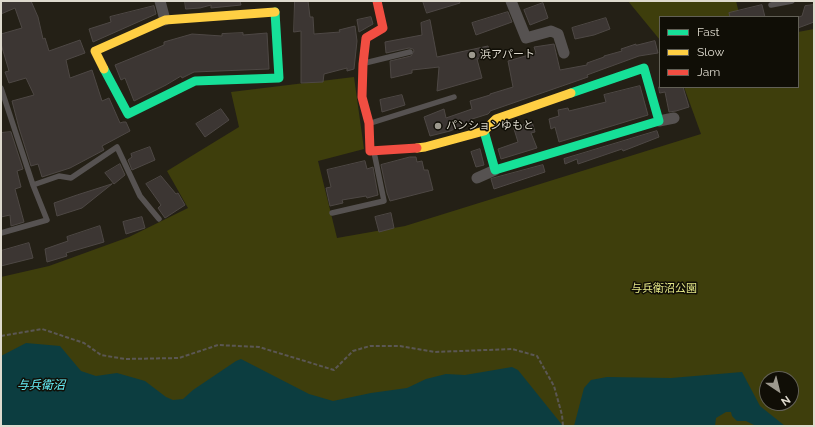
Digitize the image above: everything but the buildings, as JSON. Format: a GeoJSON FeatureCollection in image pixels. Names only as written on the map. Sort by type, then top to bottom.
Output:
{"type":"FeatureCollection","features":[{"type":"Feature","properties":{"kind":"street"},"geometry":{"type":"LineString","coordinates":[[160,1],[165,20]]}},
{"type":"Feature","properties":{"kind":"street"},"geometry":{"type":"LineString","coordinates":[[378,1],[383,28],[366,38],[363,64],[362,97],[369,123],[370,151],[425,147],[484,131],[496,120],[644,68],[659,121]]}},
{"type":"Feature","properties":{"kind":"street"},"geometry":{"type":"LineString","coordinates":[[512,1],[526,38],[551,31],[558,34],[564,54]]}},
{"type":"Feature","properties":{"kind":"street"},"geometry":{"type":"LineString","coordinates":[[275,12],[279,78],[195,81],[128,114],[95,51],[165,20],[275,12]]}},
{"type":"Feature","properties":{"kind":"street"},"geometry":{"type":"LineString","coordinates":[[477,178],[495,170],[659,121],[674,118]]}},
{"type":"Feature","properties":{"kind":"street"},"geometry":{"type":"LineString","coordinates":[[484,131],[495,170]]}},
{"type":"Feature","properties":{"kind":"lane"},"geometry":{"type":"LineString","coordinates":[[770,5],[792,1]]}},
{"type":"Feature","properties":{"kind":"lane"},"geometry":{"type":"LineString","coordinates":[[363,64],[410,52]]}},
{"type":"Feature","properties":{"kind":"lane"},"geometry":{"type":"LineString","coordinates":[[1,88],[33,185],[47,220],[1,233]]}},
{"type":"Feature","properties":{"kind":"lane"},"geometry":{"type":"LineString","coordinates":[[369,123],[454,97]]}},
{"type":"Feature","properties":{"kind":"lane"},"geometry":{"type":"LineString","coordinates":[[33,185],[59,176],[71,178],[117,147],[140,196],[159,219]]}},
{"type":"Feature","properties":{"kind":"lane"},"geometry":{"type":"LineString","coordinates":[[332,213],[384,201],[374,150]]}},
{"type":"Feature","properties":{"kind":"path"},"geometry":{"type":"LineString","coordinates":[[1,336],[42,330],[84,343],[101,354],[125,359],[179,358],[218,345],[259,347],[334,370],[353,351],[370,346],[400,346],[435,352],[512,349],[537,356],[554,386],[562,415],[563,426]]}},
{"type":"Feature","properties":{"kind":"green space"},"geometry":{"type":"Polygon","coordinates":[[[628,1],[736,1],[740,16],[659,16],[659,39],[628,1]]]}},
{"type":"Feature","properties":{"kind":"green space","name":"与兵衛沼公園"},"geometry":{"type":"Polygon","coordinates":[[[814,29],[814,426],[1,426],[1,277],[49,266],[129,237],[188,208],[167,171],[239,127],[231,92],[354,77],[364,149],[318,161],[337,238],[405,226],[701,134],[684,88],[799,88],[799,32],[814,29]]]}},
{"type":"Feature","properties":{"kind":"water","name":"与兵衛沼"},"geometry":{"type":"Polygon","coordinates":[[[26,343],[60,346],[81,371],[96,376],[117,373],[145,381],[166,397],[173,400],[183,399],[193,390],[241,359],[309,394],[333,401],[371,393],[407,388],[426,379],[446,374],[465,375],[512,367],[518,370],[563,426],[1,426],[1,356],[26,343]]]}},
{"type":"Feature","properties":{"kind":"water"},"geometry":{"type":"Polygon","coordinates":[[[742,372],[759,404],[759,411],[766,411],[785,426],[756,426],[746,421],[737,421],[732,416],[731,412],[726,412],[716,418],[715,426],[574,426],[584,388],[591,380],[607,377],[671,378],[742,372]]]}},
{"type":"Feature","properties":{"kind":"traffic: fast"},"geometry":{"type":"LineString","coordinates":[[104,69],[128,114],[195,81],[279,78],[275,12]]}},
{"type":"Feature","properties":{"kind":"traffic: fast"},"geometry":{"type":"LineString","coordinates":[[484,131],[495,170],[659,121],[644,68],[571,93]]}},
{"type":"Feature","properties":{"kind":"traffic: slow"},"geometry":{"type":"LineString","coordinates":[[104,69],[95,51],[165,20],[275,12]]}},
{"type":"Feature","properties":{"kind":"traffic: slow"},"geometry":{"type":"LineString","coordinates":[[417,148],[484,131],[496,119],[571,93]]}},
{"type":"Feature","properties":{"kind":"traffic: jam"},"geometry":{"type":"LineString","coordinates":[[377,1],[383,28],[366,38],[363,64],[362,97],[369,123],[370,151],[417,148]]}},
{"type":"Feature","properties":{"kind":"place","name":"浜アパート"},"geometry":{"type":"Point","coordinates":[472,55]}},
{"type":"Feature","properties":{"kind":"place","name":"パンションゆもと"},"geometry":{"type":"Point","coordinates":[438,126]}}]}
